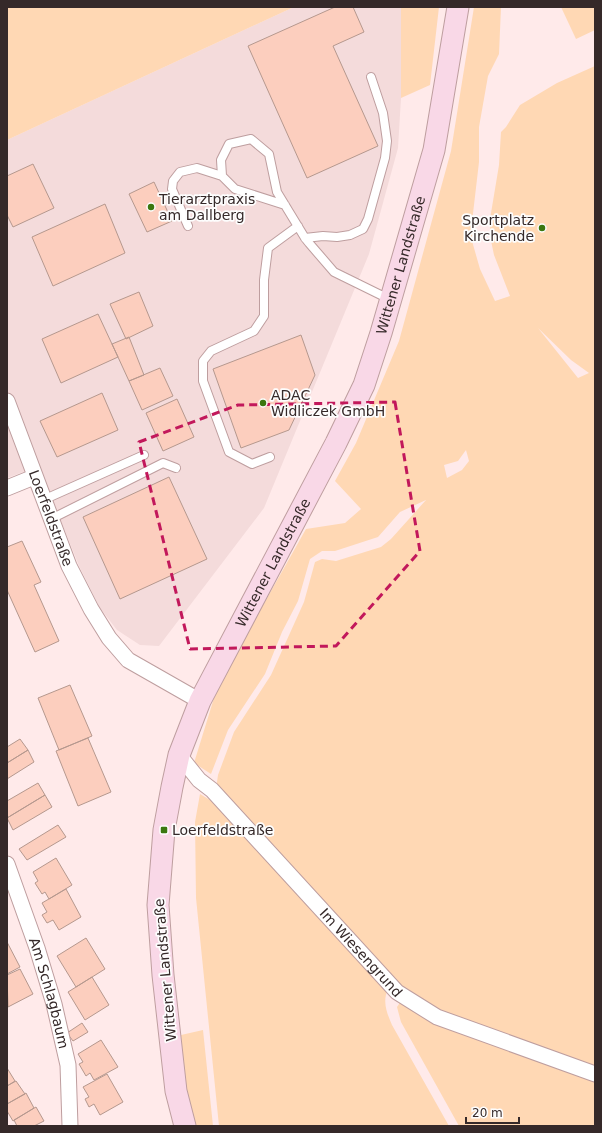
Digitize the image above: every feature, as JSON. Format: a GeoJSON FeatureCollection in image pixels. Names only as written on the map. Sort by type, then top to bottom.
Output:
{"type":"FeatureCollection","features":[{"type":"Feature","properties":{"kind":"main road","name":"Wittener Landstraße"},"geometry":{"type":"LineString","coordinates":[[185,1126],[176,1091],[163,975],[158,905],[164,830],[179,755],[200,700],[336,443],[364,385],[391,300],[434,150],[458,7]]}},
{"type":"Feature","properties":{"kind":"street","name":"Loerfeldstraße"},"geometry":{"type":"LineString","coordinates":[[7,401],[69,566],[91,610],[108,638],[128,660],[200,700]]}},
{"type":"Feature","properties":{"kind":"street"},"geometry":{"type":"LineString","coordinates":[[7,488],[34,476]]}},
{"type":"Feature","properties":{"kind":"street","name":"Im Wiesengrund"},"geometry":{"type":"LineString","coordinates":[[179,755],[199,780],[212,790],[397,992],[437,1017],[595,1074]]}},
{"type":"Feature","properties":{"kind":"street","name":"Am Schlagbaum"},"geometry":{"type":"LineString","coordinates":[[7,864],[54,1004],[68,1065],[70,1126]]}},
{"type":"Feature","properties":{"kind":"lane"},"geometry":{"type":"LineString","coordinates":[[305,238],[350,235],[363,229],[368,218],[385,158],[387,142],[383,113],[371,77]]}},
{"type":"Feature","properties":{"kind":"lane"},"geometry":{"type":"LineString","coordinates":[[222,176],[221,160],[229,144],[251,139],[269,154],[277,192],[305,238],[334,272],[391,300]]}},
{"type":"Feature","properties":{"kind":"lane"},"geometry":{"type":"LineString","coordinates":[[188,226],[172,189],[173,181],[180,172],[197,168],[222,176],[235,189],[285,205]]}},
{"type":"Feature","properties":{"kind":"lane"},"geometry":{"type":"LineString","coordinates":[[270,457],[252,464],[229,452],[203,381],[202,361],[211,350],[254,331],[264,316],[264,280],[268,248],[298,226]]}},
{"type":"Feature","properties":{"kind":"lane"},"geometry":{"type":"LineString","coordinates":[[43,500],[144,455]]}},
{"type":"Feature","properties":{"kind":"lane"},"geometry":{"type":"LineString","coordinates":[[51,519],[163,463],[176,468]]}},
{"type":"Feature","properties":{"kind":"highlighted area"},"geometry":{"type":"Polygon","coordinates":[[[395,402],[420,551],[336,646],[190,649],[139,442],[238,405],[395,402]]]}},
{"type":"Feature","properties":{"kind":"shaded area"},"geometry":{"type":"Polygon","coordinates":[[[7,7],[294,7],[7,140],[7,7]]]}},
{"type":"Feature","properties":{"kind":"shaded area"},"geometry":{"type":"Polygon","coordinates":[[[294,7],[401,7],[401,98],[398,148],[369,254],[264,508],[159,646],[140,645],[117,630],[100,608],[79,566],[39,466],[7,478],[7,140],[294,7]]]}},
{"type":"Feature","properties":{"kind":"shaded area"},"geometry":{"type":"Polygon","coordinates":[[[401,7],[439,7],[430,85],[401,98],[401,7]]]}},
{"type":"Feature","properties":{"kind":"shaded area"},"geometry":{"type":"Polygon","coordinates":[[[474,7],[501,7],[499,54],[488,76],[479,127],[479,162],[472,222],[472,241],[480,269],[495,301],[510,296],[494,255],[490,236],[490,219],[499,165],[501,132],[506,127],[520,105],[557,83],[595,66],[595,1067],[440,1013],[399,988],[216,789],[218,775],[234,732],[271,675],[304,602],[315,562],[322,559],[336,561],[381,547],[391,539],[426,500],[400,512],[378,537],[335,551],[322,551],[310,559],[298,601],[282,632],[265,674],[228,730],[211,774],[194,763],[218,685],[306,529],[345,523],[361,509],[335,481],[356,443],[399,341],[451,151],[474,7]],[[538,328],[578,378],[589,373],[571,360],[538,328]],[[466,450],[458,461],[444,465],[447,478],[462,470],[469,461],[466,450]]]}},
{"type":"Feature","properties":{"kind":"shaded area"},"geometry":{"type":"Polygon","coordinates":[[[561,7],[595,7],[595,30],[576,39],[561,7]]]}},
{"type":"Feature","properties":{"kind":"shaded area"},"geometry":{"type":"Polygon","coordinates":[[[200,794],[215,803],[388,989],[385,1003],[392,1025],[449,1126],[219,1126],[196,898],[195,822],[200,794]]]}},
{"type":"Feature","properties":{"kind":"shaded area"},"geometry":{"type":"Polygon","coordinates":[[[401,1001],[595,1079],[595,1126],[459,1126],[401,1022],[397,1007],[401,1001]]]}},
{"type":"Feature","properties":{"kind":"shaded area"},"geometry":{"type":"Polygon","coordinates":[[[203,1030],[213,1126],[195,1126],[186,1089],[181,1035],[203,1030]]]}},
{"type":"Feature","properties":{"kind":"building"},"geometry":{"type":"Polygon","coordinates":[[[335,7],[353,7],[364,32],[333,46],[378,146],[307,178],[248,46],[335,7]]]}},
{"type":"Feature","properties":{"kind":"building"},"geometry":{"type":"Polygon","coordinates":[[[33,164],[54,208],[13,227],[7,215],[7,176],[33,164]]]}},
{"type":"Feature","properties":{"kind":"building","name":"Tierarztpraxis am Dallberg"},"geometry":{"type":"Polygon","coordinates":[[[154,182],[172,221],[147,232],[129,194],[154,182]]]}},
{"type":"Feature","properties":{"kind":"building"},"geometry":{"type":"Polygon","coordinates":[[[105,204],[125,253],[53,286],[32,237],[105,204]]]}},
{"type":"Feature","properties":{"kind":"building"},"geometry":{"type":"Polygon","coordinates":[[[139,292],[153,326],[126,339],[110,304],[139,292]]]}},
{"type":"Feature","properties":{"kind":"building"},"geometry":{"type":"Polygon","coordinates":[[[98,314],[118,357],[61,383],[42,339],[98,314]]]}},
{"type":"Feature","properties":{"kind":"building","name":"ADAC Widliczek GmbH"},"geometry":{"type":"Polygon","coordinates":[[[301,335],[315,375],[289,430],[241,448],[213,369],[301,335]]]}},
{"type":"Feature","properties":{"kind":"building"},"geometry":{"type":"Polygon","coordinates":[[[129,337],[144,375],[129,381],[112,344],[129,337]]]}},
{"type":"Feature","properties":{"kind":"building"},"geometry":{"type":"Polygon","coordinates":[[[160,368],[173,396],[142,410],[129,381],[160,368]]]}},
{"type":"Feature","properties":{"kind":"building"},"geometry":{"type":"Polygon","coordinates":[[[102,393],[118,430],[57,457],[40,421],[102,393]]]}},
{"type":"Feature","properties":{"kind":"building"},"geometry":{"type":"Polygon","coordinates":[[[177,399],[194,437],[163,451],[146,413],[177,399]]]}},
{"type":"Feature","properties":{"kind":"building"},"geometry":{"type":"Polygon","coordinates":[[[169,477],[207,559],[120,599],[83,517],[169,477]]]}},
{"type":"Feature","properties":{"kind":"building"},"geometry":{"type":"Polygon","coordinates":[[[22,541],[41,582],[34,585],[59,641],[35,652],[7,590],[7,547],[22,541]]]}},
{"type":"Feature","properties":{"kind":"building"},"geometry":{"type":"Polygon","coordinates":[[[70,685],[92,736],[59,750],[38,698],[70,685]]]}},
{"type":"Feature","properties":{"kind":"building"},"geometry":{"type":"Polygon","coordinates":[[[88,738],[111,792],[78,806],[56,751],[88,738]]]}},
{"type":"Feature","properties":{"kind":"building"},"geometry":{"type":"Polygon","coordinates":[[[20,739],[28,750],[7,763],[7,747],[20,739]]]}},
{"type":"Feature","properties":{"kind":"building"},"geometry":{"type":"Polygon","coordinates":[[[28,750],[34,762],[7,779],[7,763],[28,750]]]}},
{"type":"Feature","properties":{"kind":"building"},"geometry":{"type":"Polygon","coordinates":[[[38,783],[45,795],[7,818],[7,801],[38,783]]]}},
{"type":"Feature","properties":{"kind":"building"},"geometry":{"type":"Polygon","coordinates":[[[45,795],[52,807],[13,830],[7,818],[45,795]]]}},
{"type":"Feature","properties":{"kind":"building"},"geometry":{"type":"Polygon","coordinates":[[[58,825],[66,837],[27,860],[19,849],[58,825]]]}},
{"type":"Feature","properties":{"kind":"building"},"geometry":{"type":"Polygon","coordinates":[[[56,858],[72,885],[49,899],[45,892],[42,894],[35,883],[38,881],[33,872],[56,858]]]}},
{"type":"Feature","properties":{"kind":"building"},"geometry":{"type":"Polygon","coordinates":[[[66,889],[81,917],[59,930],[53,920],[47,923],[42,915],[47,912],[42,903],[66,889]]]}},
{"type":"Feature","properties":{"kind":"building"},"geometry":{"type":"Polygon","coordinates":[[[86,938],[105,969],[76,987],[57,956],[86,938]]]}},
{"type":"Feature","properties":{"kind":"building"},"geometry":{"type":"Polygon","coordinates":[[[7,942],[20,967],[7,974],[7,942]]]}},
{"type":"Feature","properties":{"kind":"building"},"geometry":{"type":"Polygon","coordinates":[[[20,969],[33,994],[8,1007],[7,975],[20,969]]]}},
{"type":"Feature","properties":{"kind":"building"},"geometry":{"type":"Polygon","coordinates":[[[92,977],[109,1005],[85,1020],[68,992],[92,977]]]}},
{"type":"Feature","properties":{"kind":"building"},"geometry":{"type":"Polygon","coordinates":[[[82,1023],[88,1032],[73,1041],[67,1033],[82,1023]]]}},
{"type":"Feature","properties":{"kind":"building"},"geometry":{"type":"Polygon","coordinates":[[[101,1040],[118,1067],[94,1080],[90,1073],[86,1076],[79,1064],[83,1062],[78,1054],[101,1040]]]}},
{"type":"Feature","properties":{"kind":"building"},"geometry":{"type":"Polygon","coordinates":[[[7,1068],[15,1081],[7,1086],[7,1068]]]}},
{"type":"Feature","properties":{"kind":"building"},"geometry":{"type":"Polygon","coordinates":[[[107,1074],[123,1102],[100,1115],[94,1104],[89,1107],[85,1099],[89,1097],[83,1087],[107,1074]]]}},
{"type":"Feature","properties":{"kind":"building"},"geometry":{"type":"Polygon","coordinates":[[[16,1081],[25,1094],[7,1104],[7,1086],[16,1081]]]}},
{"type":"Feature","properties":{"kind":"building"},"geometry":{"type":"Polygon","coordinates":[[[26,1093],[34,1108],[13,1121],[7,1111],[7,1104],[26,1093]]]}},
{"type":"Feature","properties":{"kind":"building"},"geometry":{"type":"Polygon","coordinates":[[[36,1107],[44,1121],[34,1126],[17,1126],[14,1120],[36,1107]]]}},
{"type":"Feature","properties":{"kind":"place","name":"Tierarztpraxis am Dallberg"},"geometry":{"type":"Point","coordinates":[151,207]}},
{"type":"Feature","properties":{"kind":"place","name":"Sportplatz Kirchende"},"geometry":{"type":"Point","coordinates":[542,228]}},
{"type":"Feature","properties":{"kind":"place","name":"ADAC Widliczek GmbH"},"geometry":{"type":"Point","coordinates":[263,403]}},
{"type":"Feature","properties":{"kind":"place","name":"Loerfeldstraße"},"geometry":{"type":"Point","coordinates":[164,830]}}]}
